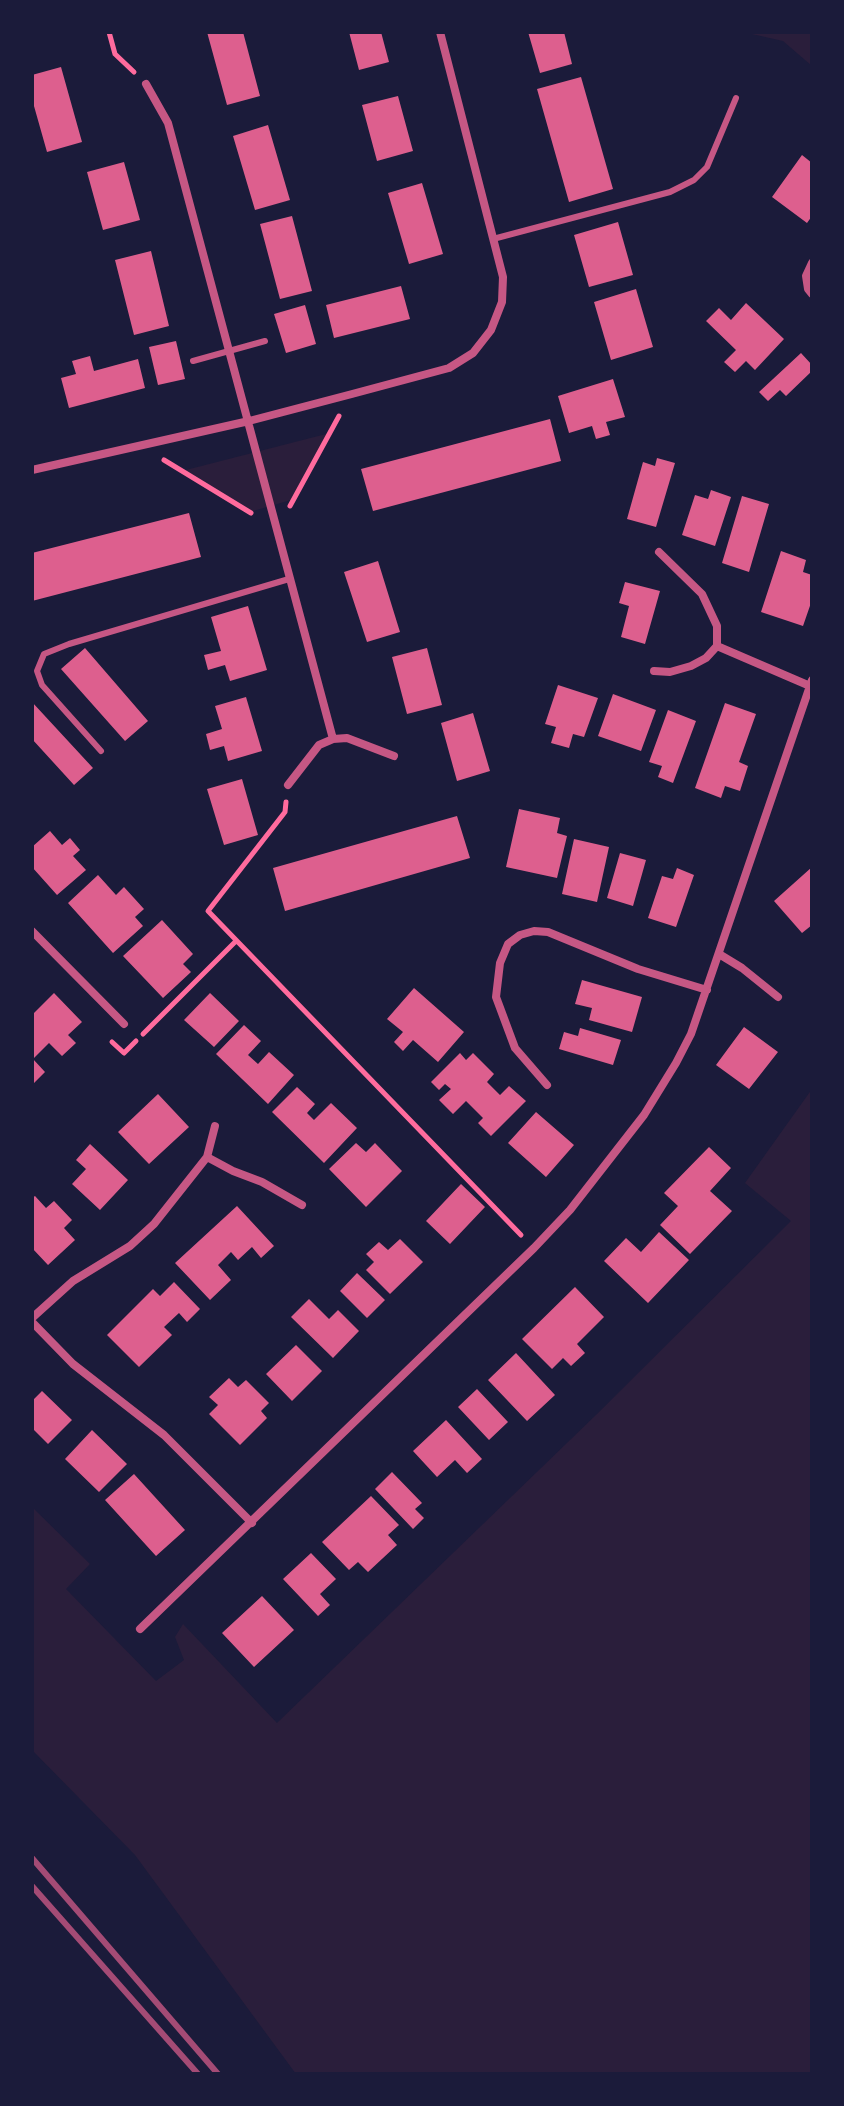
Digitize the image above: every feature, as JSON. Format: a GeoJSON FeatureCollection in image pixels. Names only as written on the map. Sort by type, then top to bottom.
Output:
{"type":"FeatureCollection","features":[{"type":"Feature","properties":{"kind":"street"},"geometry":{"type":"LineString","coordinates":[[32,470],[249,421],[352,394],[449,368],[473,353],[491,330],[502,302],[503,277],[440,32]]}},
{"type":"Feature","properties":{"kind":"street"},"geometry":{"type":"LineString","coordinates":[[146,84],[168,123],[333,739]]}},
{"type":"Feature","properties":{"kind":"street"},"geometry":{"type":"LineString","coordinates":[[812,263],[806,276],[812,294]]}},
{"type":"Feature","properties":{"kind":"street"},"geometry":{"type":"LineString","coordinates":[[654,671],[670,672],[691,666],[706,658],[717,646],[717,626],[702,594],[659,552]]}},
{"type":"Feature","properties":{"kind":"street"},"geometry":{"type":"LineString","coordinates":[[140,1629],[570,1210],[644,1115],[676,1063],[691,1034],[707,990],[811,683],[717,646]]}},
{"type":"Feature","properties":{"kind":"street"},"geometry":{"type":"LineString","coordinates":[[288,785],[319,745],[333,739],[347,738],[394,756]]}},
{"type":"Feature","properties":{"kind":"street"},"geometry":{"type":"LineString","coordinates":[[32,931],[124,1024]]}},
{"type":"Feature","properties":{"kind":"street"},"geometry":{"type":"LineString","coordinates":[[547,1085],[515,1048],[496,997],[500,963],[508,944],[520,935],[534,931],[548,932],[638,969],[707,990]]}},
{"type":"Feature","properties":{"kind":"street"},"geometry":{"type":"LineString","coordinates":[[32,946],[39,939]]}},
{"type":"Feature","properties":{"kind":"street"},"geometry":{"type":"LineString","coordinates":[[719,954],[778,997]]}},
{"type":"Feature","properties":{"kind":"street"},"geometry":{"type":"LineString","coordinates":[[215,1126],[207,1157],[154,1224],[130,1246],[73,1281],[32,1320],[73,1364],[164,1435],[252,1523]]}},
{"type":"Feature","properties":{"kind":"street"},"geometry":{"type":"LineString","coordinates":[[207,1157],[262,1182],[302,1205]]}},
{"type":"Feature","properties":{"kind":"lane"},"geometry":{"type":"LineString","coordinates":[[493,239],[670,192],[694,180],[707,167],[736,98]]}},
{"type":"Feature","properties":{"kind":"lane"},"geometry":{"type":"LineString","coordinates":[[193,361],[265,341]]}},
{"type":"Feature","properties":{"kind":"lane"},"geometry":{"type":"LineString","coordinates":[[101,751],[42,685],[37,671],[44,654],[289,579]]}},
{"type":"Feature","properties":{"kind":"path"},"geometry":{"type":"LineString","coordinates":[[109,32],[115,54],[146,84]]}},
{"type":"Feature","properties":{"kind":"path"},"geometry":{"type":"LineString","coordinates":[[142,446],[277,529],[352,394]]}},
{"type":"Feature","properties":{"kind":"path"},"geometry":{"type":"LineString","coordinates":[[288,785],[285,812],[208,911],[534,1248]]}},
{"type":"Feature","properties":{"kind":"path"},"geometry":{"type":"LineString","coordinates":[[105,1035],[124,1053],[236,941]]}},
{"type":"Feature","properties":{"kind":"shaded area"},"geometry":{"type":"Polygon","coordinates":[[[743,32],[812,32],[812,66],[783,41],[743,32]]]}},
{"type":"Feature","properties":{"kind":"shaded area"},"geometry":{"type":"Polygon","coordinates":[[[330,433],[294,499],[250,512],[182,471],[330,433]]]}},
{"type":"Feature","properties":{"kind":"shaded area"},"geometry":{"type":"Polygon","coordinates":[[[812,1089],[812,2074],[296,2074],[135,1855],[32,1750],[32,1507],[90,1564],[66,1589],[156,1681],[184,1660],[175,1637],[183,1624],[277,1723],[597,1414],[791,1221],[745,1183],[812,1089]]]}},
{"type":"Feature","properties":{"kind":"building"},"geometry":{"type":"Polygon","coordinates":[[[207,32],[243,32],[260,96],[227,105],[207,32]]]}},
{"type":"Feature","properties":{"kind":"building"},"geometry":{"type":"Polygon","coordinates":[[[349,32],[381,32],[389,62],[359,70],[349,32]]]}},
{"type":"Feature","properties":{"kind":"building"},"geometry":{"type":"Polygon","coordinates":[[[528,32],[564,32],[572,64],[540,73],[528,32]]]}},
{"type":"Feature","properties":{"kind":"building"},"geometry":{"type":"Polygon","coordinates":[[[61,67],[82,142],[47,152],[32,99],[32,75],[61,67]]]}},
{"type":"Feature","properties":{"kind":"building"},"geometry":{"type":"Polygon","coordinates":[[[581,77],[613,189],[569,202],[537,89],[581,77]]]}},
{"type":"Feature","properties":{"kind":"building"},"geometry":{"type":"Polygon","coordinates":[[[398,96],[413,151],[377,161],[362,105],[398,96]]]}},
{"type":"Feature","properties":{"kind":"building"},"geometry":{"type":"Polygon","coordinates":[[[268,125],[290,200],[255,210],[233,136],[268,125]]]}},
{"type":"Feature","properties":{"kind":"building"},"geometry":{"type":"Polygon","coordinates":[[[802,155],[812,163],[812,216],[807,223],[772,197],[802,155]]]}},
{"type":"Feature","properties":{"kind":"building"},"geometry":{"type":"Polygon","coordinates":[[[124,162],[140,220],[103,230],[87,172],[124,162]]]}},
{"type":"Feature","properties":{"kind":"building"},"geometry":{"type":"Polygon","coordinates":[[[422,183],[443,254],[409,264],[388,193],[422,183]]]}},
{"type":"Feature","properties":{"kind":"building"},"geometry":{"type":"Polygon","coordinates":[[[292,216],[312,291],[280,299],[260,224],[292,216]]]}},
{"type":"Feature","properties":{"kind":"building"},"geometry":{"type":"Polygon","coordinates":[[[618,222],[633,275],[589,287],[574,235],[618,222]]]}},
{"type":"Feature","properties":{"kind":"building"},"geometry":{"type":"Polygon","coordinates":[[[151,251],[169,326],[134,335],[115,260],[151,251]]]}},
{"type":"Feature","properties":{"kind":"building"},"geometry":{"type":"Polygon","coordinates":[[[401,286],[410,319],[334,338],[326,305],[401,286]]]}},
{"type":"Feature","properties":{"kind":"building"},"geometry":{"type":"Polygon","coordinates":[[[636,289],[653,347],[611,360],[594,302],[636,289]]]}},
{"type":"Feature","properties":{"kind":"building"},"geometry":{"type":"Polygon","coordinates":[[[746,303],[784,339],[755,370],[746,361],[735,372],[724,362],[736,350],[706,321],[719,308],[731,320],[746,303]]]}},
{"type":"Feature","properties":{"kind":"building"},"geometry":{"type":"Polygon","coordinates":[[[305,305],[316,344],[286,353],[274,314],[305,305]]]}},
{"type":"Feature","properties":{"kind":"building"},"geometry":{"type":"Polygon","coordinates":[[[176,341],[185,379],[158,385],[149,347],[176,341]]]}},
{"type":"Feature","properties":{"kind":"building"},"geometry":{"type":"Polygon","coordinates":[[[801,353],[812,365],[812,371],[786,396],[780,390],[768,401],[759,392],[801,353]]]}},
{"type":"Feature","properties":{"kind":"building"},"geometry":{"type":"Polygon","coordinates":[[[90,356],[94,371],[138,359],[145,388],[69,408],[61,378],[76,374],[72,361],[90,356]]]}},
{"type":"Feature","properties":{"kind":"building"},"geometry":{"type":"Polygon","coordinates":[[[613,379],[625,417],[606,422],[610,435],[596,439],[592,426],[569,433],[558,396],[613,379]]]}},
{"type":"Feature","properties":{"kind":"building"},"geometry":{"type":"Polygon","coordinates":[[[550,419],[561,461],[373,511],[361,469],[550,419]]]}},
{"type":"Feature","properties":{"kind":"building"},"geometry":{"type":"Polygon","coordinates":[[[657,458],[675,463],[656,527],[627,519],[643,462],[655,466],[657,458]]]}},
{"type":"Feature","properties":{"kind":"building"},"geometry":{"type":"Polygon","coordinates":[[[711,490],[731,497],[715,546],[682,535],[695,495],[708,499],[711,490]]]}},
{"type":"Feature","properties":{"kind":"building"},"geometry":{"type":"Polygon","coordinates":[[[742,496],[769,504],[749,572],[722,563],[742,496]]]}},
{"type":"Feature","properties":{"kind":"building"},"geometry":{"type":"Polygon","coordinates":[[[189,513],[201,557],[32,601],[32,553],[189,513]]]}},
{"type":"Feature","properties":{"kind":"building"},"geometry":{"type":"Polygon","coordinates":[[[781,551],[806,560],[803,572],[812,575],[812,600],[803,626],[761,612],[781,551]]]}},
{"type":"Feature","properties":{"kind":"building"},"geometry":{"type":"Polygon","coordinates":[[[378,561],[400,632],[367,642],[344,572],[378,561]]]}},
{"type":"Feature","properties":{"kind":"building"},"geometry":{"type":"Polygon","coordinates":[[[625,582],[660,591],[645,644],[621,637],[629,606],[619,603],[625,582]]]}},
{"type":"Feature","properties":{"kind":"building"},"geometry":{"type":"Polygon","coordinates":[[[248,606],[267,670],[230,681],[225,665],[208,670],[204,655],[221,651],[211,617],[248,606]]]}},
{"type":"Feature","properties":{"kind":"building"},"geometry":{"type":"Polygon","coordinates":[[[85,648],[148,721],[125,741],[61,669],[85,648]]]}},
{"type":"Feature","properties":{"kind":"building"},"geometry":{"type":"Polygon","coordinates":[[[427,648],[442,705],[407,714],[392,657],[427,648]]]}},
{"type":"Feature","properties":{"kind":"building"},"geometry":{"type":"Polygon","coordinates":[[[558,685],[598,698],[584,737],[573,734],[569,748],[551,743],[556,727],[545,724],[558,685]]]}},
{"type":"Feature","properties":{"kind":"building"},"geometry":{"type":"Polygon","coordinates":[[[613,694],[656,710],[641,751],[598,736],[613,694]]]}},
{"type":"Feature","properties":{"kind":"building"},"geometry":{"type":"Polygon","coordinates":[[[246,697],[262,751],[228,761],[224,746],[210,750],[206,734],[222,729],[215,706],[246,697]]]}},
{"type":"Feature","properties":{"kind":"building"},"geometry":{"type":"Polygon","coordinates":[[[32,702],[93,768],[74,785],[32,739],[32,702]]]}},
{"type":"Feature","properties":{"kind":"building"},"geometry":{"type":"Polygon","coordinates":[[[725,703],[756,714],[739,762],[748,766],[740,791],[725,786],[721,798],[695,788],[725,703]]]}},
{"type":"Feature","properties":{"kind":"building"},"geometry":{"type":"Polygon","coordinates":[[[668,710],[696,721],[673,783],[658,777],[662,766],[649,762],[668,710]]]}},
{"type":"Feature","properties":{"kind":"building"},"geometry":{"type":"Polygon","coordinates":[[[473,713],[490,771],[457,781],[441,723],[473,713]]]}},
{"type":"Feature","properties":{"kind":"building"},"geometry":{"type":"Polygon","coordinates":[[[242,779],[258,835],[224,845],[207,789],[242,779]]]}},
{"type":"Feature","properties":{"kind":"building"},"geometry":{"type":"Polygon","coordinates":[[[519,809],[560,818],[557,833],[567,836],[557,878],[506,867],[519,809]]]}},
{"type":"Feature","properties":{"kind":"building"},"geometry":{"type":"Polygon","coordinates":[[[457,816],[470,858],[285,911],[273,868],[457,816]]]}},
{"type":"Feature","properties":{"kind":"building"},"geometry":{"type":"Polygon","coordinates":[[[50,831],[62,845],[70,838],[80,850],[73,856],[86,870],[57,895],[32,867],[32,847],[50,831]]]}},
{"type":"Feature","properties":{"kind":"building"},"geometry":{"type":"Polygon","coordinates":[[[574,839],[609,847],[597,902],[562,894],[574,839]]]}},
{"type":"Feature","properties":{"kind":"building"},"geometry":{"type":"Polygon","coordinates":[[[620,853],[646,860],[633,906],[607,898],[620,853]]]}},
{"type":"Feature","properties":{"kind":"building"},"geometry":{"type":"Polygon","coordinates":[[[812,867],[812,925],[802,933],[774,901],[812,867]]]}},
{"type":"Feature","properties":{"kind":"building"},"geometry":{"type":"Polygon","coordinates":[[[677,868],[694,875],[676,927],[648,918],[662,876],[673,879],[677,868]]]}},
{"type":"Feature","properties":{"kind":"building"},"geometry":{"type":"Polygon","coordinates":[[[98,875],[116,895],[124,887],[144,909],[135,917],[143,926],[113,953],[68,903],[98,875]]]}},
{"type":"Feature","properties":{"kind":"building"},"geometry":{"type":"Polygon","coordinates":[[[162,920],[193,954],[183,964],[191,972],[163,998],[123,956],[162,920]]]}},
{"type":"Feature","properties":{"kind":"building"},"geometry":{"type":"Polygon","coordinates":[[[582,980],[642,997],[632,1032],[589,1020],[592,1008],[575,1004],[582,980]]]}},
{"type":"Feature","properties":{"kind":"building"},"geometry":{"type":"Polygon","coordinates":[[[414,988],[464,1032],[438,1062],[413,1040],[403,1051],[394,1042],[403,1032],[387,1019],[414,988]]]}},
{"type":"Feature","properties":{"kind":"building"},"geometry":{"type":"Polygon","coordinates":[[[54,993],[82,1022],[68,1035],[76,1043],[62,1056],[49,1043],[33,1059],[45,1072],[32,1085],[32,1015],[54,993]]]}},
{"type":"Feature","properties":{"kind":"building"},"geometry":{"type":"Polygon","coordinates":[[[210,993],[239,1021],[214,1047],[184,1020],[210,993]]]}},
{"type":"Feature","properties":{"kind":"building"},"geometry":{"type":"Polygon","coordinates":[[[244,1025],[261,1041],[248,1055],[258,1064],[269,1052],[294,1075],[268,1104],[216,1054],[244,1025]]]}},
{"type":"Feature","properties":{"kind":"building"},"geometry":{"type":"Polygon","coordinates":[[[744,1027],[778,1052],[749,1089],[716,1065],[744,1027]]]}},
{"type":"Feature","properties":{"kind":"building"},"geometry":{"type":"Polygon","coordinates":[[[580,1028],[621,1040],[613,1065],[559,1049],[564,1032],[578,1036],[580,1028]]]}},
{"type":"Feature","properties":{"kind":"building"},"geometry":{"type":"Polygon","coordinates":[[[460,1053],[466,1060],[473,1053],[494,1074],[487,1082],[500,1095],[509,1086],[526,1101],[491,1136],[478,1123],[483,1118],[466,1101],[453,1114],[439,1100],[451,1089],[445,1084],[439,1090],[431,1082],[460,1053]]]}},
{"type":"Feature","properties":{"kind":"building"},"geometry":{"type":"Polygon","coordinates":[[[297,1087],[315,1104],[307,1113],[314,1120],[331,1103],[357,1128],[324,1163],[272,1112],[297,1087]]]}},
{"type":"Feature","properties":{"kind":"building"},"geometry":{"type":"Polygon","coordinates":[[[158,1094],[189,1127],[149,1164],[118,1132],[158,1094]]]}},
{"type":"Feature","properties":{"kind":"building"},"geometry":{"type":"Polygon","coordinates":[[[536,1112],[574,1145],[546,1177],[508,1143],[536,1112]]]}},
{"type":"Feature","properties":{"kind":"building"},"geometry":{"type":"Polygon","coordinates":[[[356,1143],[366,1152],[375,1143],[402,1171],[366,1207],[329,1169],[356,1143]]]}},
{"type":"Feature","properties":{"kind":"building"},"geometry":{"type":"Polygon","coordinates":[[[90,1144],[128,1180],[100,1210],[72,1184],[86,1169],[76,1160],[90,1144]]]}},
{"type":"Feature","properties":{"kind":"building"},"geometry":{"type":"Polygon","coordinates":[[[709,1147],[731,1168],[710,1191],[732,1211],[690,1254],[660,1225],[678,1206],[664,1193],[709,1147]]]}},
{"type":"Feature","properties":{"kind":"building"},"geometry":{"type":"Polygon","coordinates":[[[461,1184],[485,1207],[450,1244],[426,1221],[461,1184]]]}},
{"type":"Feature","properties":{"kind":"building"},"geometry":{"type":"Polygon","coordinates":[[[35,1196],[46,1208],[54,1201],[72,1220],[64,1228],[75,1240],[48,1265],[32,1248],[32,1198],[35,1196]]]}},
{"type":"Feature","properties":{"kind":"building"},"geometry":{"type":"Polygon","coordinates":[[[237,1206],[274,1246],[261,1258],[252,1247],[238,1260],[231,1252],[218,1265],[231,1280],[210,1300],[175,1263],[237,1206]]]}},
{"type":"Feature","properties":{"kind":"building"},"geometry":{"type":"Polygon","coordinates":[[[659,1232],[689,1260],[648,1303],[604,1261],[626,1238],[641,1252],[659,1232]]]}},
{"type":"Feature","properties":{"kind":"building"},"geometry":{"type":"Polygon","coordinates":[[[400,1239],[423,1262],[390,1294],[366,1270],[374,1262],[366,1254],[379,1242],[388,1250],[400,1239]]]}},
{"type":"Feature","properties":{"kind":"building"},"geometry":{"type":"Polygon","coordinates":[[[357,1273],[385,1300],[367,1318],[340,1291],[357,1273]]]}},
{"type":"Feature","properties":{"kind":"building"},"geometry":{"type":"Polygon","coordinates":[[[174,1282],[200,1309],[187,1322],[179,1313],[164,1327],[172,1335],[139,1367],[107,1335],[153,1289],[160,1296],[174,1282]]]}},
{"type":"Feature","properties":{"kind":"building"},"geometry":{"type":"Polygon","coordinates":[[[575,1287],[604,1317],[577,1344],[585,1353],[571,1366],[563,1358],[552,1369],[522,1339],[575,1287]]]}},
{"type":"Feature","properties":{"kind":"building"},"geometry":{"type":"Polygon","coordinates":[[[309,1299],[329,1319],[338,1310],[359,1331],[333,1358],[291,1317],[309,1299]]]}},
{"type":"Feature","properties":{"kind":"building"},"geometry":{"type":"Polygon","coordinates":[[[296,1345],[322,1371],[292,1401],[266,1374],[296,1345]]]}},
{"type":"Feature","properties":{"kind":"building"},"geometry":{"type":"Polygon","coordinates":[[[516,1353],[555,1395],[527,1421],[488,1380],[516,1353]]]}},
{"type":"Feature","properties":{"kind":"building"},"geometry":{"type":"Polygon","coordinates":[[[229,1378],[238,1387],[246,1380],[269,1403],[261,1411],[267,1418],[240,1445],[209,1414],[218,1405],[209,1397],[229,1378]]]}},
{"type":"Feature","properties":{"kind":"building"},"geometry":{"type":"Polygon","coordinates":[[[477,1389],[508,1422],[489,1440],[458,1407],[477,1389]]]}},
{"type":"Feature","properties":{"kind":"building"},"geometry":{"type":"Polygon","coordinates":[[[42,1391],[72,1420],[48,1444],[32,1428],[32,1401],[42,1391]]]}},
{"type":"Feature","properties":{"kind":"building"},"geometry":{"type":"Polygon","coordinates":[[[446,1420],[482,1459],[467,1473],[455,1460],[437,1477],[413,1451],[446,1420]]]}},
{"type":"Feature","properties":{"kind":"building"},"geometry":{"type":"Polygon","coordinates":[[[92,1430],[127,1464],[99,1492],[65,1459],[92,1430]]]}},
{"type":"Feature","properties":{"kind":"building"},"geometry":{"type":"Polygon","coordinates":[[[392,1472],[422,1503],[415,1509],[424,1518],[413,1529],[375,1489],[392,1472]]]}},
{"type":"Feature","properties":{"kind":"building"},"geometry":{"type":"Polygon","coordinates":[[[134,1474],[185,1530],[156,1556],[105,1500],[134,1474]]]}},
{"type":"Feature","properties":{"kind":"building"},"geometry":{"type":"Polygon","coordinates":[[[371,1496],[399,1525],[388,1535],[397,1545],[368,1572],[358,1562],[349,1570],[322,1542],[371,1496]]]}},
{"type":"Feature","properties":{"kind":"building"},"geometry":{"type":"Polygon","coordinates":[[[311,1553],[336,1579],[320,1594],[330,1605],[318,1616],[283,1579],[311,1553]]]}},
{"type":"Feature","properties":{"kind":"building"},"geometry":{"type":"Polygon","coordinates":[[[262,1596],[294,1630],[254,1667],[222,1633],[262,1596]]]}},
{"type":"Feature","properties":{"kind":"railway"},"geometry":{"type":"LineString","coordinates":[[32,1858],[218,2074]]}},
{"type":"Feature","properties":{"kind":"railway"},"geometry":{"type":"LineString","coordinates":[[32,1886],[198,2074]]}}]}
